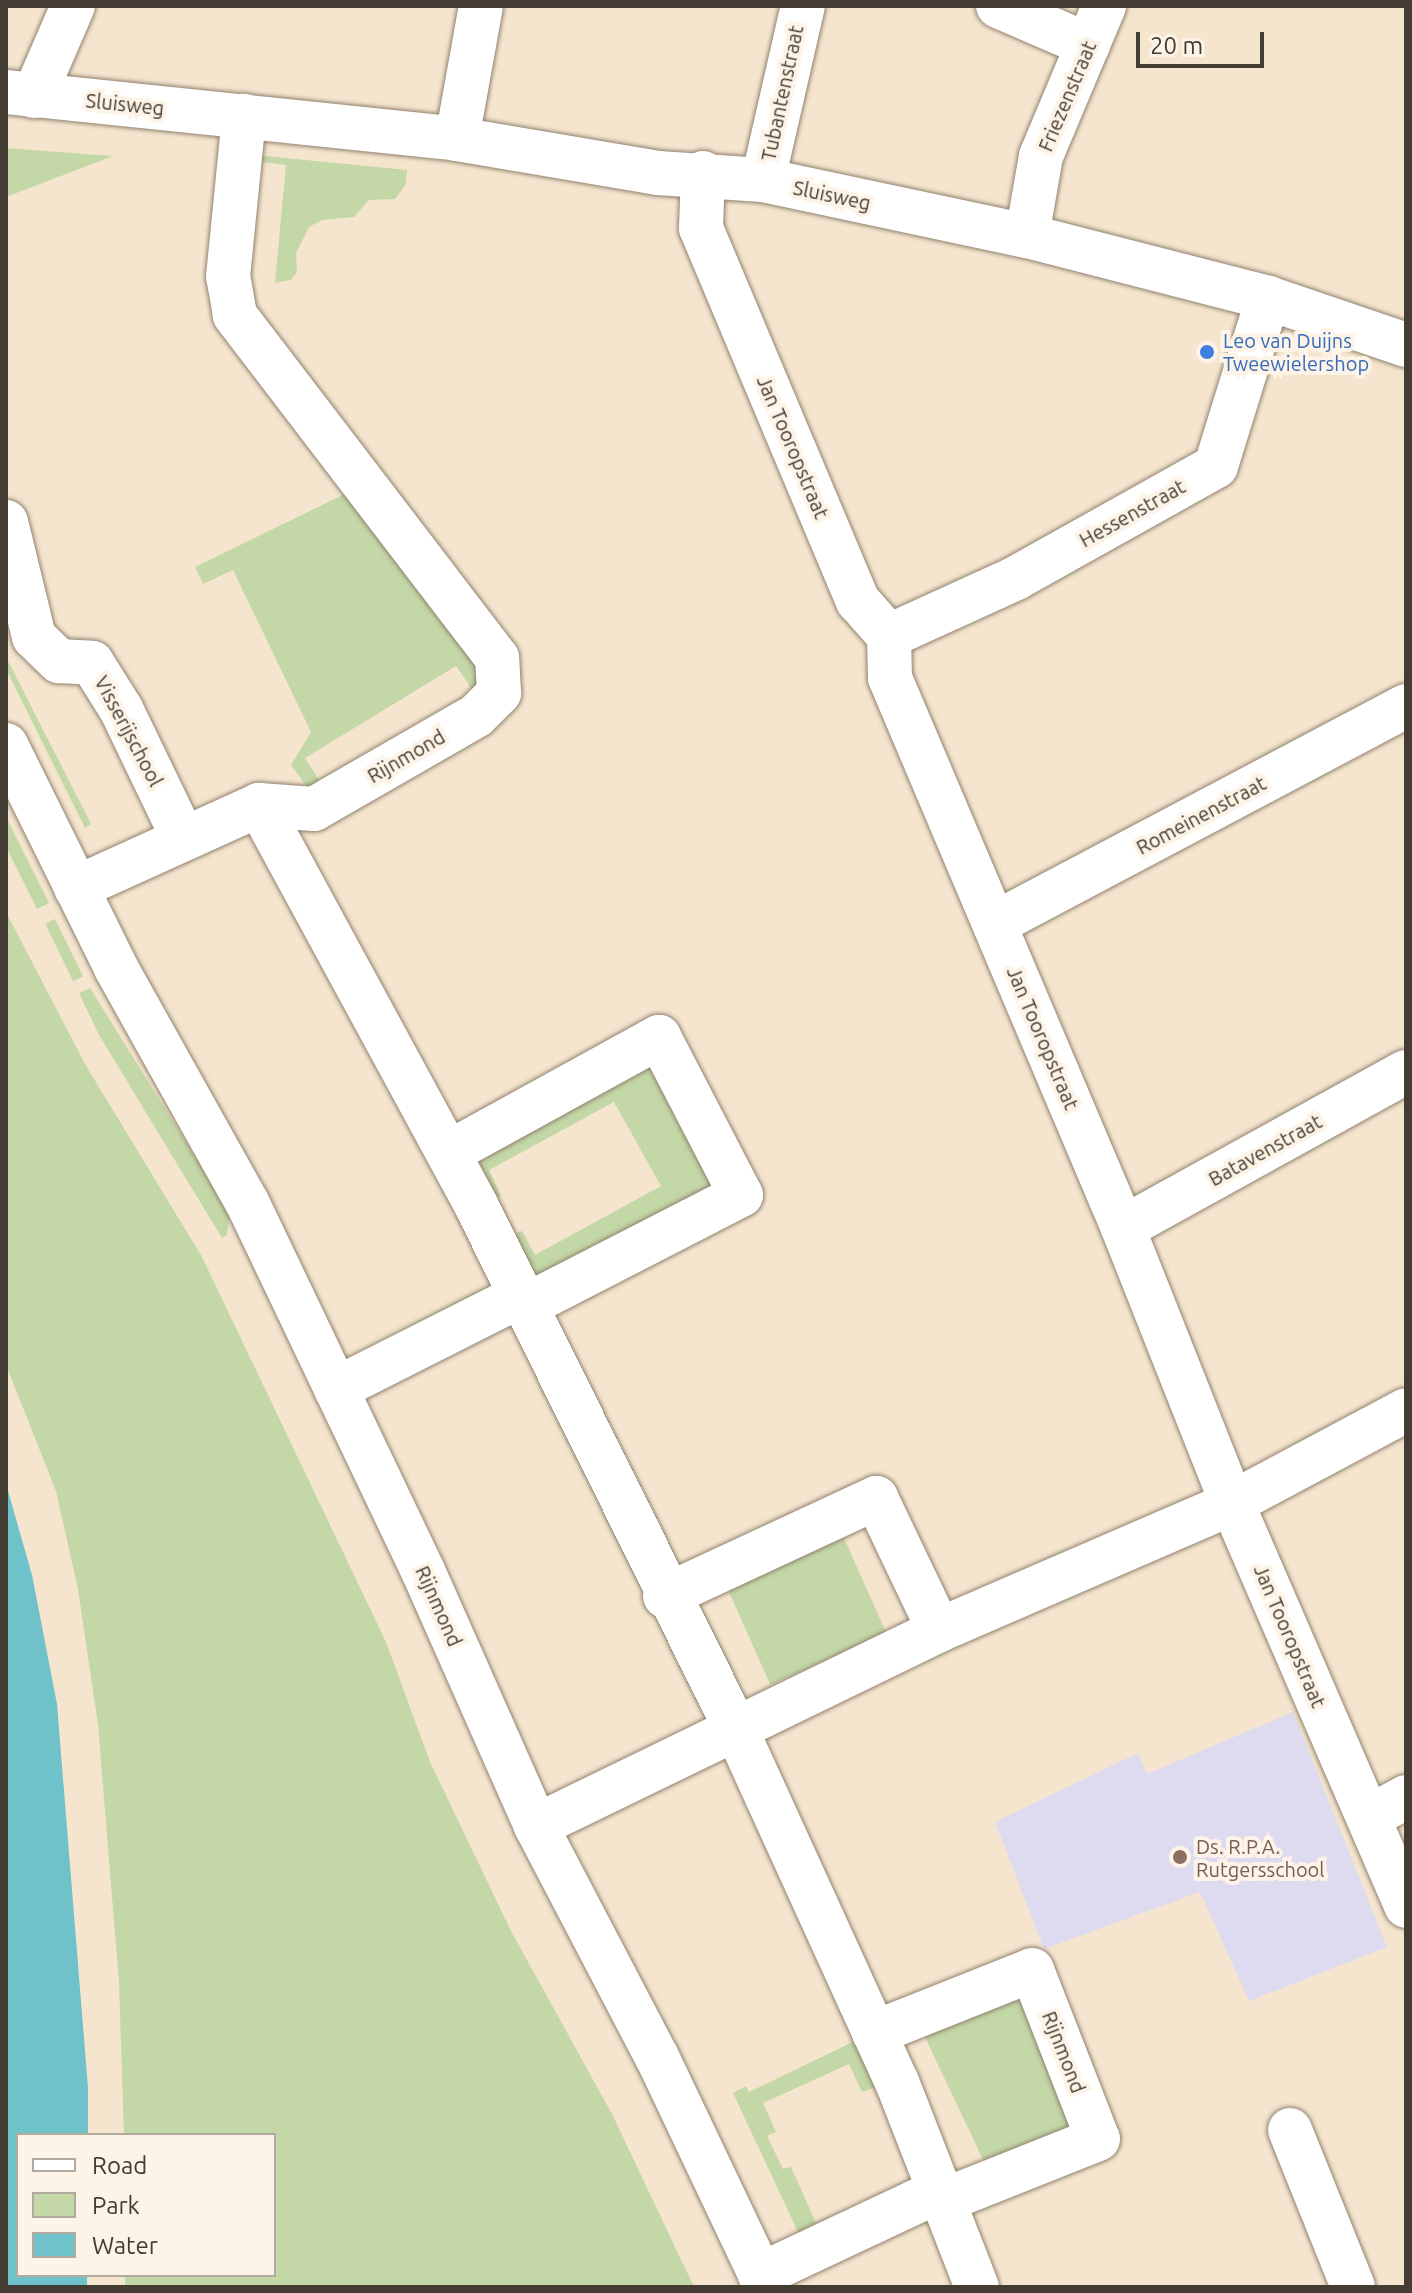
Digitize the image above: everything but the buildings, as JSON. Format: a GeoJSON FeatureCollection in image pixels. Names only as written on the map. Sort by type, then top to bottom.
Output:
{"type":"FeatureCollection","features":[{"type":"Feature","properties":{"kind":"street"},"geometry":{"type":"LineString","coordinates":[[20,94],[73,6]]}},
{"type":"Feature","properties":{"kind":"street"},"geometry":{"type":"LineString","coordinates":[[457,139],[481,6]]}},
{"type":"Feature","properties":{"kind":"street","name":"Tubantenstraat"},"geometry":{"type":"LineString","coordinates":[[763,180],[803,6]]}},
{"type":"Feature","properties":{"kind":"street"},"geometry":{"type":"LineString","coordinates":[[998,6],[1096,26]]}},
{"type":"Feature","properties":{"kind":"street","name":"Friezenstraat"},"geometry":{"type":"LineString","coordinates":[[1027,236],[1041,156],[1096,26]]}},
{"type":"Feature","properties":{"kind":"street","name":"Sluisweg"},"geometry":{"type":"LineString","coordinates":[[20,94],[457,139],[658,173],[703,173],[763,180],[1027,236],[1268,298],[1406,345]]}},
{"type":"Feature","properties":{"kind":"street","name":"Rijnmond"},"geometry":{"type":"LineString","coordinates":[[244,116],[228,277],[235,315],[497,658],[499,693],[476,716],[314,809],[259,805]]}},
{"type":"Feature","properties":{"kind":"street","name":"Jan Tooropstraat"},"geometry":{"type":"LineString","coordinates":[[703,173],[701,228],[858,601],[889,636],[890,678],[1123,1228],[1232,1503],[1387,1807],[1406,1906]]}},
{"type":"Feature","properties":{"kind":"street","name":"Hessenstraat"},"geometry":{"type":"LineString","coordinates":[[889,636],[1016,578],[1216,466],[1268,298]]}},
{"type":"Feature","properties":{"kind":"street","name":"Visserijschool"},"geometry":{"type":"LineString","coordinates":[[6,522],[34,637],[59,661],[92,663],[121,709],[183,838]]}},
{"type":"Feature","properties":{"kind":"street","name":"Romeinenstraat"},"geometry":{"type":"LineString","coordinates":[[996,923],[1406,706]]}},
{"type":"Feature","properties":{"kind":"street","name":"Rijnmond"},"geometry":{"type":"LineString","coordinates":[[6,745],[76,888],[247,1202],[536,1826],[657,2057],[763,2281],[943,2195],[1098,2139],[1032,1970],[874,2033]]}},
{"type":"Feature","properties":{"kind":"street"},"geometry":{"type":"LineString","coordinates":[[76,888],[123,863],[259,805],[448,1153],[665,1596],[735,1727],[874,2033],[943,2195],[977,2287]]}},
{"type":"Feature","properties":{"kind":"street"},"geometry":{"type":"LineString","coordinates":[[336,1389],[741,1195],[659,1037],[448,1153]]}},
{"type":"Feature","properties":{"kind":"street","name":"Batavenstraat"},"geometry":{"type":"LineString","coordinates":[[1123,1228],[1406,1072]]}},
{"type":"Feature","properties":{"kind":"street"},"geometry":{"type":"LineString","coordinates":[[536,1826],[939,1630],[1232,1503],[1406,1410]]}},
{"type":"Feature","properties":{"kind":"street"},"geometry":{"type":"LineString","coordinates":[[665,1596],[876,1498],[939,1630]]}},
{"type":"Feature","properties":{"kind":"street"},"geometry":{"type":"LineString","coordinates":[[1290,2130],[1353,2287]]}},
{"type":"Feature","properties":{"kind":"shaded area","name":"Ds. R.P.A. Rutgersschool"},"geometry":{"type":"Polygon","coordinates":[[[1293,1712],[1387,1947],[1249,2001],[1200,1892],[1044,1949],[995,1822],[1138,1753],[1147,1774],[1293,1712]]]}},
{"type":"Feature","properties":{"kind":"green space"},"geometry":{"type":"Polygon","coordinates":[[[6,148],[113,156],[6,197],[6,148]]]}},
{"type":"Feature","properties":{"kind":"green space"},"geometry":{"type":"Polygon","coordinates":[[[255,155],[407,170],[406,184],[395,199],[369,200],[354,217],[322,220],[309,227],[296,253],[297,272],[291,280],[275,283],[286,165],[255,161],[255,155]]]}},
{"type":"Feature","properties":{"kind":"green space"},"geometry":{"type":"Polygon","coordinates":[[[355,489],[487,669],[474,692],[456,666],[305,758],[322,785],[308,788],[291,765],[311,732],[233,570],[203,584],[195,567],[355,489]]]}},
{"type":"Feature","properties":{"kind":"green space"},"geometry":{"type":"Polygon","coordinates":[[[6,657],[91,824],[85,828],[6,669],[6,657]]]}},
{"type":"Feature","properties":{"kind":"green space"},"geometry":{"type":"Polygon","coordinates":[[[6,817],[49,903],[37,909],[6,847],[6,817]]]}},
{"type":"Feature","properties":{"kind":"green space"},"geometry":{"type":"Polygon","coordinates":[[[6,912],[85,1064],[202,1257],[386,1642],[430,1762],[511,1931],[612,2114],[694,2287],[125,2287],[125,2277],[276,2277],[276,2133],[124,2133],[119,1982],[98,1725],[78,1589],[56,1491],[6,1365],[6,912]]]}},
{"type":"Feature","properties":{"kind":"green space"},"geometry":{"type":"Polygon","coordinates":[[[55,919],[83,977],[73,981],[45,924],[55,919]]]}},
{"type":"Feature","properties":{"kind":"green space"},"geometry":{"type":"Polygon","coordinates":[[[90,988],[230,1213],[227,1235],[222,1238],[99,1035],[79,993],[90,988]]]}},
{"type":"Feature","properties":{"kind":"green space"},"geometry":{"type":"Polygon","coordinates":[[[652,1062],[713,1172],[711,1187],[536,1283],[516,1233],[522,1231],[535,1255],[661,1186],[614,1102],[489,1170],[501,1196],[496,1197],[467,1153],[652,1062]]]}},
{"type":"Feature","properties":{"kind":"green space"},"geometry":{"type":"Polygon","coordinates":[[[840,1529],[886,1633],[770,1685],[724,1581],[840,1529]]]}},
{"type":"Feature","properties":{"kind":"green space"},"geometry":{"type":"Polygon","coordinates":[[[1014,1998],[1026,2006],[1072,2130],[989,2172],[922,2031],[1014,1998]]]}},
{"type":"Feature","properties":{"kind":"green space"},"geometry":{"type":"Polygon","coordinates":[[[859,2039],[878,2086],[862,2092],[849,2064],[763,2103],[776,2132],[767,2136],[783,2169],[791,2167],[817,2225],[799,2234],[733,2093],[746,2086],[749,2092],[859,2039]]]}},
{"type":"Feature","properties":{"kind":"water"},"geometry":{"type":"Polygon","coordinates":[[[6,1484],[32,1575],[57,1704],[88,2088],[88,2133],[16,2133],[16,2277],[87,2277],[87,2287],[6,2287],[6,1484]]]}},
{"type":"Feature","properties":{"kind":"place","name":"Leo van Duijns Tweewielershop"},"geometry":{"type":"Point","coordinates":[1207,352]}},
{"type":"Feature","properties":{"kind":"place","name":"Ds. R.P.A. Rutgersschool"},"geometry":{"type":"Point","coordinates":[1180,1857]}}]}
